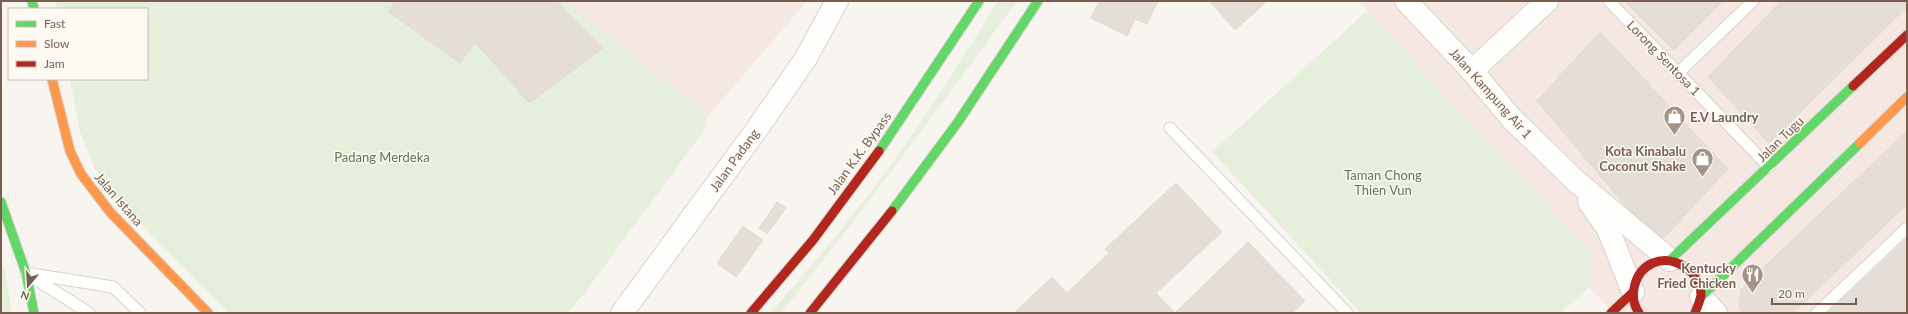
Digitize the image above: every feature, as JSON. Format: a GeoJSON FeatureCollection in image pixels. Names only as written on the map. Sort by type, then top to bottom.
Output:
{"type":"FeatureCollection","features":[{"type":"Feature","properties":{"kind":"street","name":"Jalan Padang"},"geometry":{"type":"LineString","coordinates":[[622,313],[757,129],[806,58],[837,1]]}},
{"type":"Feature","properties":{"kind":"street","name":"Jalan K.K. Bypass"},"geometry":{"type":"LineString","coordinates":[[750,313],[782,280],[856,182],[921,89],[979,1]]}},
{"type":"Feature","properties":{"kind":"street"},"geometry":{"type":"LineString","coordinates":[[810,313],[844,272],[974,99],[1038,1]]}},
{"type":"Feature","properties":{"kind":"street","name":"Jalan Kampung Air 1"},"geometry":{"type":"LineString","coordinates":[[1406,1],[1472,72],[1512,120],[1577,182],[1670,260]]}},
{"type":"Feature","properties":{"kind":"street"},"geometry":{"type":"LineString","coordinates":[[1472,72],[1546,1]]}},
{"type":"Feature","properties":{"kind":"street","name":"Jalan Tugu"},"geometry":{"type":"LineString","coordinates":[[1670,260],[1907,35]]}},
{"type":"Feature","properties":{"kind":"street","name":"Jalan Istana"},"geometry":{"type":"LineString","coordinates":[[52,80],[70,151],[81,174],[110,212],[208,313]]}},
{"type":"Feature","properties":{"kind":"street"},"geometry":{"type":"LineString","coordinates":[[1698,305],[1907,97]]}},
{"type":"Feature","properties":{"kind":"street","name":"Jalan Kampung Air 1"},"geometry":{"type":"LineString","coordinates":[[1577,182],[1608,229],[1633,292]]}},
{"type":"Feature","properties":{"kind":"street"},"geometry":{"type":"LineString","coordinates":[[1,202],[26,273],[34,313]]}},
{"type":"Feature","properties":{"kind":"street"},"geometry":{"type":"LineString","coordinates":[[1639,313],[1634,302],[1633,292],[1638,277],[1649,265],[1659,261],[1670,260],[1689,268],[1696,276],[1700,286],[1698,305]]}},
{"type":"Feature","properties":{"kind":"street"},"geometry":{"type":"LineString","coordinates":[[1611,313],[1633,292]]}},
{"type":"Feature","properties":{"kind":"street"},"geometry":{"type":"LineString","coordinates":[[1698,305],[1716,313]]}},
{"type":"Feature","properties":{"kind":"lane","name":"Lorong Sentosa 1"},"geometry":{"type":"LineString","coordinates":[[1609,1],[1769,167]]}},
{"type":"Feature","properties":{"kind":"lane"},"geometry":{"type":"LineString","coordinates":[[1678,73],[1752,1]]}},
{"type":"Feature","properties":{"kind":"lane"},"geometry":{"type":"LineString","coordinates":[[1170,128],[1347,313]]}},
{"type":"Feature","properties":{"kind":"lane"},"geometry":{"type":"LineString","coordinates":[[1817,313],[1907,228]]}},
{"type":"Feature","properties":{"kind":"lane"},"geometry":{"type":"LineString","coordinates":[[26,273],[89,313]]}},
{"type":"Feature","properties":{"kind":"lane"},"geometry":{"type":"LineString","coordinates":[[26,273],[113,287],[140,313]]}},
{"type":"Feature","properties":{"kind":"shaded area"},"geometry":{"type":"Polygon","coordinates":[[[566,1],[807,1],[708,116],[566,1]]]}},
{"type":"Feature","properties":{"kind":"shaded area"},"geometry":{"type":"Polygon","coordinates":[[[1358,1],[1907,1],[1907,313],[1615,313],[1589,287],[1589,251],[1358,1]]]}},
{"type":"Feature","properties":{"kind":"green space","name":"Padang Merdeka"},"geometry":{"type":"Polygon","coordinates":[[[56,1],[566,1],[708,116],[705,129],[584,294],[567,313],[229,313],[119,202],[95,169],[80,132],[70,80],[148,80],[148,8],[57,8],[56,1]]]}},
{"type":"Feature","properties":{"kind":"green space"},"geometry":{"type":"Polygon","coordinates":[[[998,1],[1017,1],[812,275],[781,313],[770,313],[833,240],[892,163],[960,63],[998,1]]]}},
{"type":"Feature","properties":{"kind":"green space","name":"Taman Chong Thien Vun"},"geometry":{"type":"Polygon","coordinates":[[[1367,11],[1589,251],[1589,287],[1561,313],[1361,313],[1212,152],[1367,11]]]}},
{"type":"Feature","properties":{"kind":"green space"},"geometry":{"type":"Polygon","coordinates":[[[1,259],[5,272],[12,313],[1,313],[1,259]]]}},
{"type":"Feature","properties":{"kind":"building"},"geometry":{"type":"Polygon","coordinates":[[[395,1],[556,1],[603,48],[529,103],[475,42],[460,63],[389,12],[395,1]]]}},
{"type":"Feature","properties":{"kind":"building"},"geometry":{"type":"Polygon","coordinates":[[[1099,1],[1158,1],[1147,24],[1135,19],[1127,36],[1091,18],[1099,1]]]}},
{"type":"Feature","properties":{"kind":"building"},"geometry":{"type":"Polygon","coordinates":[[[1213,1],[1267,1],[1235,30],[1211,3],[1213,1]]]}},
{"type":"Feature","properties":{"kind":"building"},"geometry":{"type":"Polygon","coordinates":[[[1624,1],[1723,1],[1674,50],[1624,1]]]}},
{"type":"Feature","properties":{"kind":"building"},"geometry":{"type":"Polygon","coordinates":[[[1781,1],[1907,1],[1907,7],[1769,143],[1708,77],[1781,1]]]}},
{"type":"Feature","properties":{"kind":"building"},"geometry":{"type":"Polygon","coordinates":[[[1600,32],[1728,169],[1658,244],[1537,101],[1600,32]]]}},
{"type":"Feature","properties":{"kind":"building"},"geometry":{"type":"Polygon","coordinates":[[[1907,131],[1907,204],[1793,313],[1743,313],[1739,309],[1741,289],[1907,131]]]}},
{"type":"Feature","properties":{"kind":"building"},"geometry":{"type":"Polygon","coordinates":[[[1176,183],[1222,232],[1156,293],[1175,313],[1014,313],[1052,277],[1067,293],[1109,253],[1105,249],[1176,183]]]}},
{"type":"Feature","properties":{"kind":"building"},"geometry":{"type":"Polygon","coordinates":[[[777,202],[786,208],[767,234],[759,228],[777,202]]]}},
{"type":"Feature","properties":{"kind":"building"},"geometry":{"type":"Polygon","coordinates":[[[743,226],[763,240],[736,277],[717,263],[743,226]]]}},
{"type":"Feature","properties":{"kind":"building"},"geometry":{"type":"Polygon","coordinates":[[[1907,239],[1907,313],[1828,313],[1907,239]]]}},
{"type":"Feature","properties":{"kind":"building"},"geometry":{"type":"Polygon","coordinates":[[[1248,242],[1305,301],[1292,313],[1175,313],[1248,242]]]}},
{"type":"Feature","properties":{"kind":"traffic: fast"},"geometry":{"type":"LineString","coordinates":[[32,1],[34,8]]}},
{"type":"Feature","properties":{"kind":"traffic: fast"},"geometry":{"type":"LineString","coordinates":[[879,151],[979,1]]}},
{"type":"Feature","properties":{"kind":"traffic: fast"},"geometry":{"type":"LineString","coordinates":[[892,211],[958,122],[1038,1]]}},
{"type":"Feature","properties":{"kind":"traffic: fast"},"geometry":{"type":"LineString","coordinates":[[1670,260],[1853,86]]}},
{"type":"Feature","properties":{"kind":"traffic: fast"},"geometry":{"type":"LineString","coordinates":[[1701,297],[1860,143]]}},
{"type":"Feature","properties":{"kind":"traffic: fast"},"geometry":{"type":"LineString","coordinates":[[1,202],[26,273],[34,313]]}},
{"type":"Feature","properties":{"kind":"traffic: slow"},"geometry":{"type":"LineString","coordinates":[[52,80],[70,151],[81,174],[110,212],[208,313]]}},
{"type":"Feature","properties":{"kind":"traffic: slow"},"geometry":{"type":"LineString","coordinates":[[1860,143],[1907,97]]}},
{"type":"Feature","properties":{"kind":"traffic: jam"},"geometry":{"type":"LineString","coordinates":[[1853,86],[1907,35]]}},
{"type":"Feature","properties":{"kind":"traffic: jam"},"geometry":{"type":"LineString","coordinates":[[751,313],[813,240],[879,151]]}},
{"type":"Feature","properties":{"kind":"traffic: jam"},"geometry":{"type":"LineString","coordinates":[[810,313],[892,211]]}},
{"type":"Feature","properties":{"kind":"traffic: jam"},"geometry":{"type":"LineString","coordinates":[[1639,313],[1634,300],[1637,278],[1646,267],[1661,261],[1669,261],[1685,267],[1696,279],[1700,287],[1701,295],[1695,313]]}},
{"type":"Feature","properties":{"kind":"traffic: jam"},"geometry":{"type":"LineString","coordinates":[[1611,313],[1633,292]]}},
{"type":"Feature","properties":{"kind":"place","name":"E.V Laundry"},"geometry":{"type":"Point","coordinates":[1674,136]}},
{"type":"Feature","properties":{"kind":"place","name":"Kota Kinabalu Coconut Shake"},"geometry":{"type":"Point","coordinates":[1702,178]}},
{"type":"Feature","properties":{"kind":"place","name":"Kentucky Fried Chicken"},"geometry":{"type":"Point","coordinates":[1752,294]}}]}
